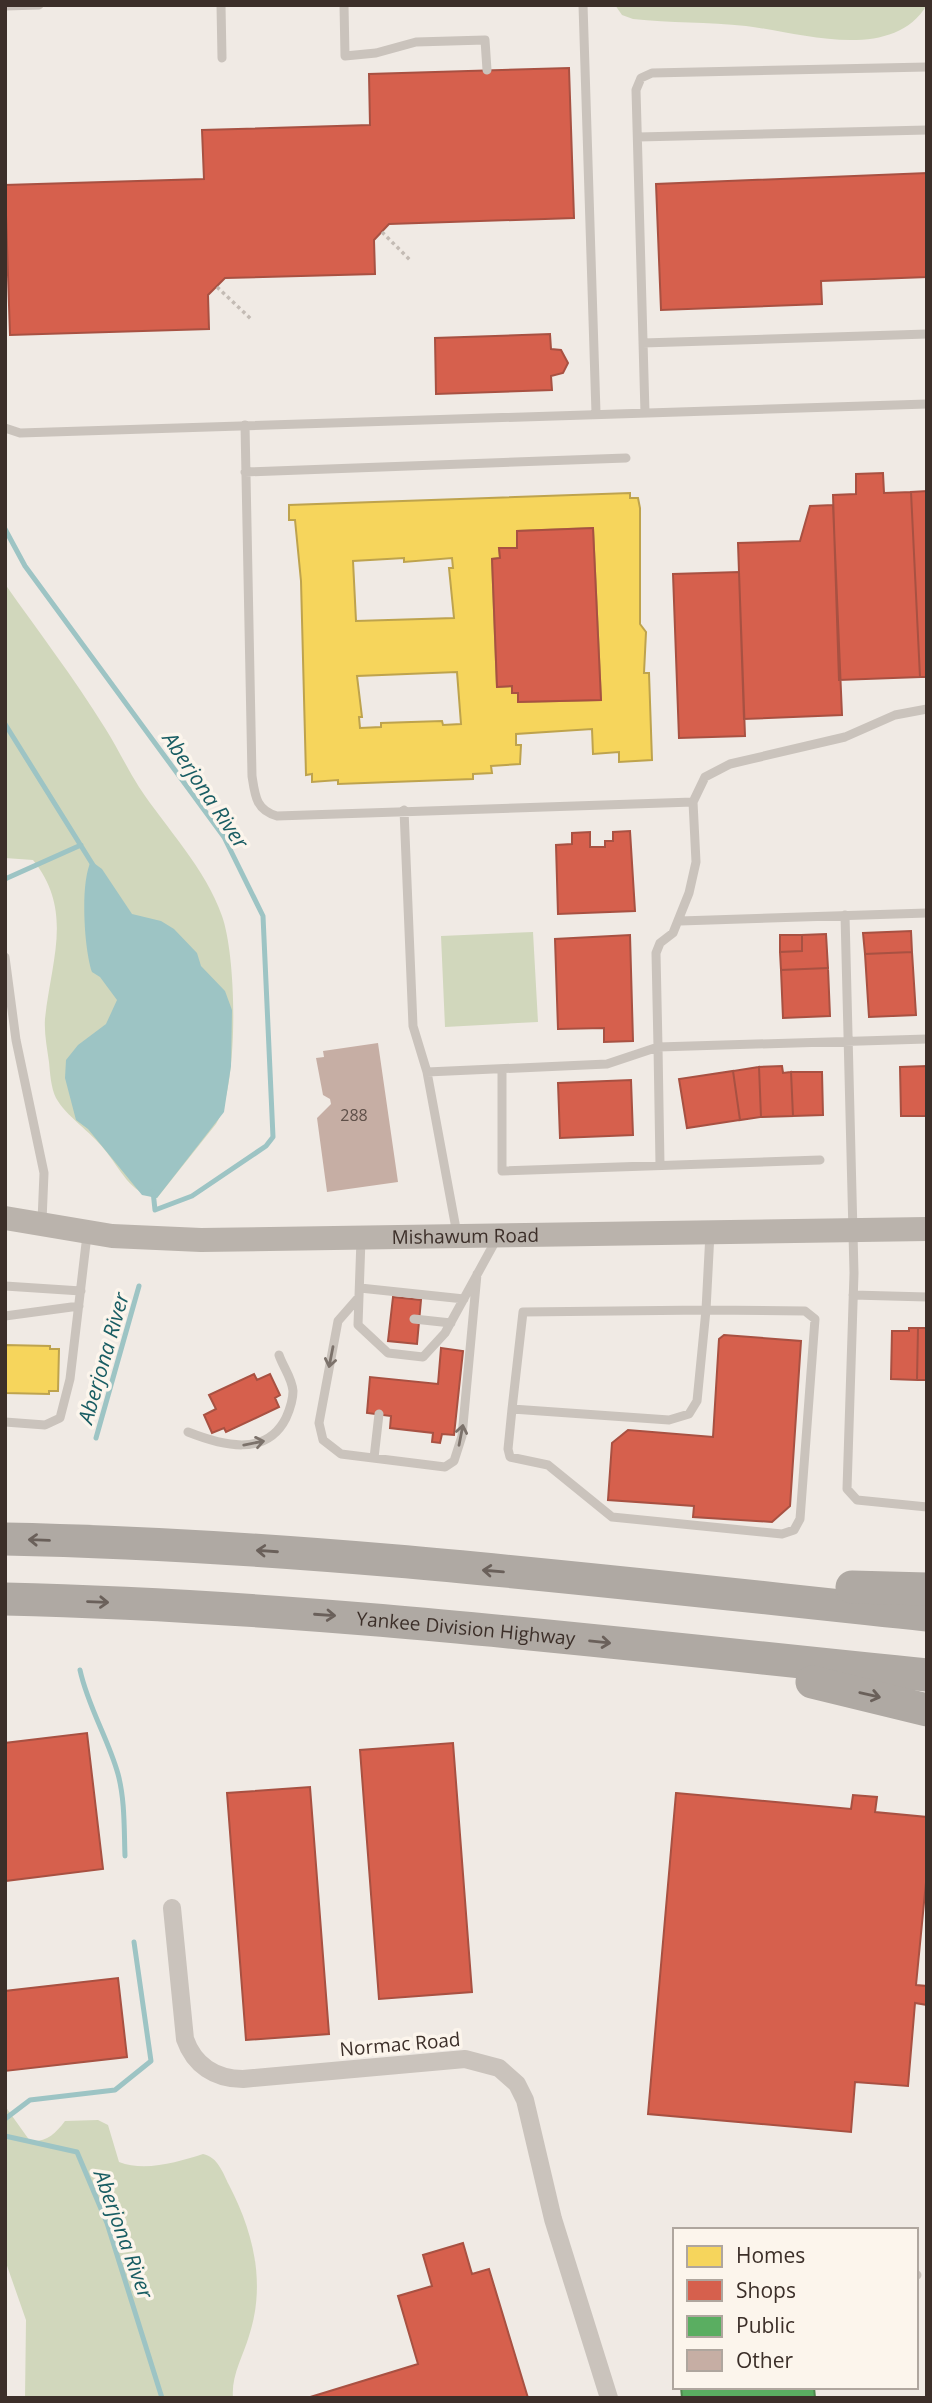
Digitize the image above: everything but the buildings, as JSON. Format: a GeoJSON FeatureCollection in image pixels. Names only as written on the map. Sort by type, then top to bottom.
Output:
{"type":"FeatureCollection","features":[{"type":"Feature","properties":{"kind":"highway"},"geometry":{"type":"LineString","coordinates":[[5,1539],[196,1546],[533,1574],[927,1615]]}},
{"type":"Feature","properties":{"kind":"highway"},"geometry":{"type":"LineString","coordinates":[[533,1574],[927,1589]]}},
{"type":"Feature","properties":{"kind":"highway","name":"Yankee Division Highway"},"geometry":{"type":"LineString","coordinates":[[5,1600],[220,1607],[927,1675]]}},
{"type":"Feature","properties":{"kind":"highway"},"geometry":{"type":"LineString","coordinates":[[635,1645],[877,1696],[927,1710]]}},
{"type":"Feature","properties":{"kind":"main road","name":"Mishawum Road"},"geometry":{"type":"LineString","coordinates":[[5,1219],[42,1227],[149,1239],[927,1229]]}},
{"type":"Feature","properties":{"kind":"street","name":"Normac Road"},"geometry":{"type":"LineString","coordinates":[[172,1908],[185,2039],[198,2062],[216,2074],[243,2079],[465,2059],[494,2065],[517,2084],[527,2105],[553,2219],[609,2398]]}},
{"type":"Feature","properties":{"kind":"lane"},"geometry":{"type":"LineString","coordinates":[[5,6],[39,5]]}},
{"type":"Feature","properties":{"kind":"lane"},"geometry":{"type":"LineString","coordinates":[[221,5],[222,58]]}},
{"type":"Feature","properties":{"kind":"lane"},"geometry":{"type":"LineString","coordinates":[[344,5],[345,56],[376,54],[416,42],[485,40],[488,70]]}},
{"type":"Feature","properties":{"kind":"lane"},"geometry":{"type":"LineString","coordinates":[[583,5],[596,413]]}},
{"type":"Feature","properties":{"kind":"lane"},"geometry":{"type":"LineString","coordinates":[[645,413],[637,87],[641,78],[649,74],[927,67]]}},
{"type":"Feature","properties":{"kind":"lane"},"geometry":{"type":"LineString","coordinates":[[638,137],[927,130]]}},
{"type":"Feature","properties":{"kind":"lane"},"geometry":{"type":"LineString","coordinates":[[643,343],[927,334]]}},
{"type":"Feature","properties":{"kind":"lane"},"geometry":{"type":"LineString","coordinates":[[5,428],[20,433],[927,404]]}},
{"type":"Feature","properties":{"kind":"lane"},"geometry":{"type":"LineString","coordinates":[[246,425],[252,776],[256,801],[264,812],[277,816],[693,802]]}},
{"type":"Feature","properties":{"kind":"lane"},"geometry":{"type":"LineString","coordinates":[[246,472],[626,458]]}},
{"type":"Feature","properties":{"kind":"lane"},"geometry":{"type":"LineString","coordinates":[[660,1165],[656,953],[660,943],[673,933],[680,920],[696,862],[693,802],[705,778],[730,764],[845,737],[895,715],[927,709]]}},
{"type":"Feature","properties":{"kind":"lane"},"geometry":{"type":"LineString","coordinates":[[404,810],[413,1026],[427,1072],[457,1236]]}},
{"type":"Feature","properties":{"kind":"lane"},"geometry":{"type":"LineString","coordinates":[[680,920],[927,913]]}},
{"type":"Feature","properties":{"kind":"lane"},"geometry":{"type":"LineString","coordinates":[[845,915],[853,1295],[848,1492],[859,1501],[927,1507]]}},
{"type":"Feature","properties":{"kind":"lane"},"geometry":{"type":"LineString","coordinates":[[5,957],[16,1040],[44,1173],[42,1227]]}},
{"type":"Feature","properties":{"kind":"lane"},"geometry":{"type":"LineString","coordinates":[[427,1072],[502,1071],[607,1064],[658,1048],[927,1039]]}},
{"type":"Feature","properties":{"kind":"lane"},"geometry":{"type":"LineString","coordinates":[[5,1042],[16,1040]]}},
{"type":"Feature","properties":{"kind":"lane"},"geometry":{"type":"LineString","coordinates":[[502,1071],[502,1171],[820,1160]]}},
{"type":"Feature","properties":{"kind":"lane"},"geometry":{"type":"LineString","coordinates":[[512,1409],[669,1420],[684,1417],[692,1410],[698,1395],[710,1232]]}},
{"type":"Feature","properties":{"kind":"lane"},"geometry":{"type":"LineString","coordinates":[[5,1422],[45,1425],[60,1418],[70,1379],[87,1233]]}},
{"type":"Feature","properties":{"kind":"lane"},"geometry":{"type":"LineString","coordinates":[[361,1237],[358,1325],[388,1353],[423,1357],[451,1323],[498,1236]]}},
{"type":"Feature","properties":{"kind":"lane"},"geometry":{"type":"LineString","coordinates":[[360,1292],[338,1321],[319,1427],[323,1440],[332,1450],[445,1466],[454,1461],[463,1433],[477,1274]]}},
{"type":"Feature","properties":{"kind":"lane"},"geometry":{"type":"LineString","coordinates":[[5,1286],[80,1291]]}},
{"type":"Feature","properties":{"kind":"lane"},"geometry":{"type":"LineString","coordinates":[[360,1292],[464,1299]]}},
{"type":"Feature","properties":{"kind":"lane"},"geometry":{"type":"LineString","coordinates":[[853,1295],[927,1297]]}},
{"type":"Feature","properties":{"kind":"lane"},"geometry":{"type":"LineString","coordinates":[[5,1316],[79,1306]]}},
{"type":"Feature","properties":{"kind":"lane"},"geometry":{"type":"LineString","coordinates":[[523,1311],[805,1311],[815,1319],[800,1519],[791,1532],[782,1534],[609,1516],[548,1465],[510,1458],[508,1449],[512,1409],[523,1311]]}},
{"type":"Feature","properties":{"kind":"lane"},"geometry":{"type":"LineString","coordinates":[[414,1319],[451,1323]]}},
{"type":"Feature","properties":{"kind":"lane"},"geometry":{"type":"LineString","coordinates":[[188,1432],[227,1444],[257,1443],[273,1436],[284,1422],[293,1395],[290,1380],[279,1355]]}},
{"type":"Feature","properties":{"kind":"lane"},"geometry":{"type":"LineString","coordinates":[[374,1458],[379,1414]]}},
{"type":"Feature","properties":{"kind":"path"},"geometry":{"type":"LineString","coordinates":[[382,232],[411,261]]}},
{"type":"Feature","properties":{"kind":"path"},"geometry":{"type":"LineString","coordinates":[[217,287],[251,319]]}},
{"type":"Feature","properties":{"kind":"green space"},"geometry":{"type":"Polygon","coordinates":[[[615,5],[927,5],[911,23],[891,34],[868,39],[843,40],[746,26],[633,19],[622,15],[615,5]]]}},
{"type":"Feature","properties":{"kind":"green space"},"geometry":{"type":"Polygon","coordinates":[[[5,584],[93,709],[139,787],[196,865],[215,899],[227,936],[231,961],[233,1022],[229,1082],[223,1106],[216,1124],[157,1198],[132,1186],[99,1143],[60,1105],[53,1090],[45,1024],[57,936],[53,898],[46,879],[33,860],[5,858],[5,584]]]}},
{"type":"Feature","properties":{"kind":"green space"},"geometry":{"type":"Polygon","coordinates":[[[533,932],[538,1022],[445,1027],[441,936],[533,932]]]}},
{"type":"Feature","properties":{"kind":"green space"},"geometry":{"type":"Polygon","coordinates":[[[5,2106],[30,2141],[50,2136],[65,2121],[98,2120],[108,2125],[119,2162],[150,2166],[203,2154],[213,2158],[225,2176],[245,2222],[257,2278],[254,2317],[236,2374],[233,2398],[25,2398],[26,2320],[5,2260],[5,2106]]]}},
{"type":"Feature","properties":{"kind":"water"},"geometry":{"type":"Polygon","coordinates":[[[91,861],[102,869],[132,914],[161,921],[174,929],[197,953],[201,966],[225,991],[232,1010],[231,1066],[224,1112],[157,1198],[142,1195],[88,1129],[76,1120],[65,1078],[66,1060],[78,1045],[106,1024],[117,1000],[100,977],[92,972],[89,961],[84,899],[91,861]]]}},
{"type":"Feature","properties":{"kind":"waterway","name":"Aberjona River"},"geometry":{"type":"LineString","coordinates":[[5,529],[25,566],[224,837],[263,916],[273,1137],[266,1146],[192,1196],[155,1210],[153,1191]]}},
{"type":"Feature","properties":{"kind":"waterway"},"geometry":{"type":"LineString","coordinates":[[5,724],[93,865]]}},
{"type":"Feature","properties":{"kind":"waterway"},"geometry":{"type":"LineString","coordinates":[[5,879],[81,845]]}},
{"type":"Feature","properties":{"kind":"waterway","name":"Aberjona River"},"geometry":{"type":"LineString","coordinates":[[96,1438],[139,1286]]}},
{"type":"Feature","properties":{"kind":"waterway","name":"Aberjona River"},"geometry":{"type":"LineString","coordinates":[[80,1670],[118,1774],[123,1804],[125,1856]]}},
{"type":"Feature","properties":{"kind":"waterway","name":"Aberjona River"},"geometry":{"type":"LineString","coordinates":[[5,2119],[30,2100],[115,2090],[151,2061],[134,1942]]}},
{"type":"Feature","properties":{"kind":"waterway","name":"Aberjona River"},"geometry":{"type":"LineString","coordinates":[[5,2136],[77,2152],[107,2223],[162,2398]]}}]}
